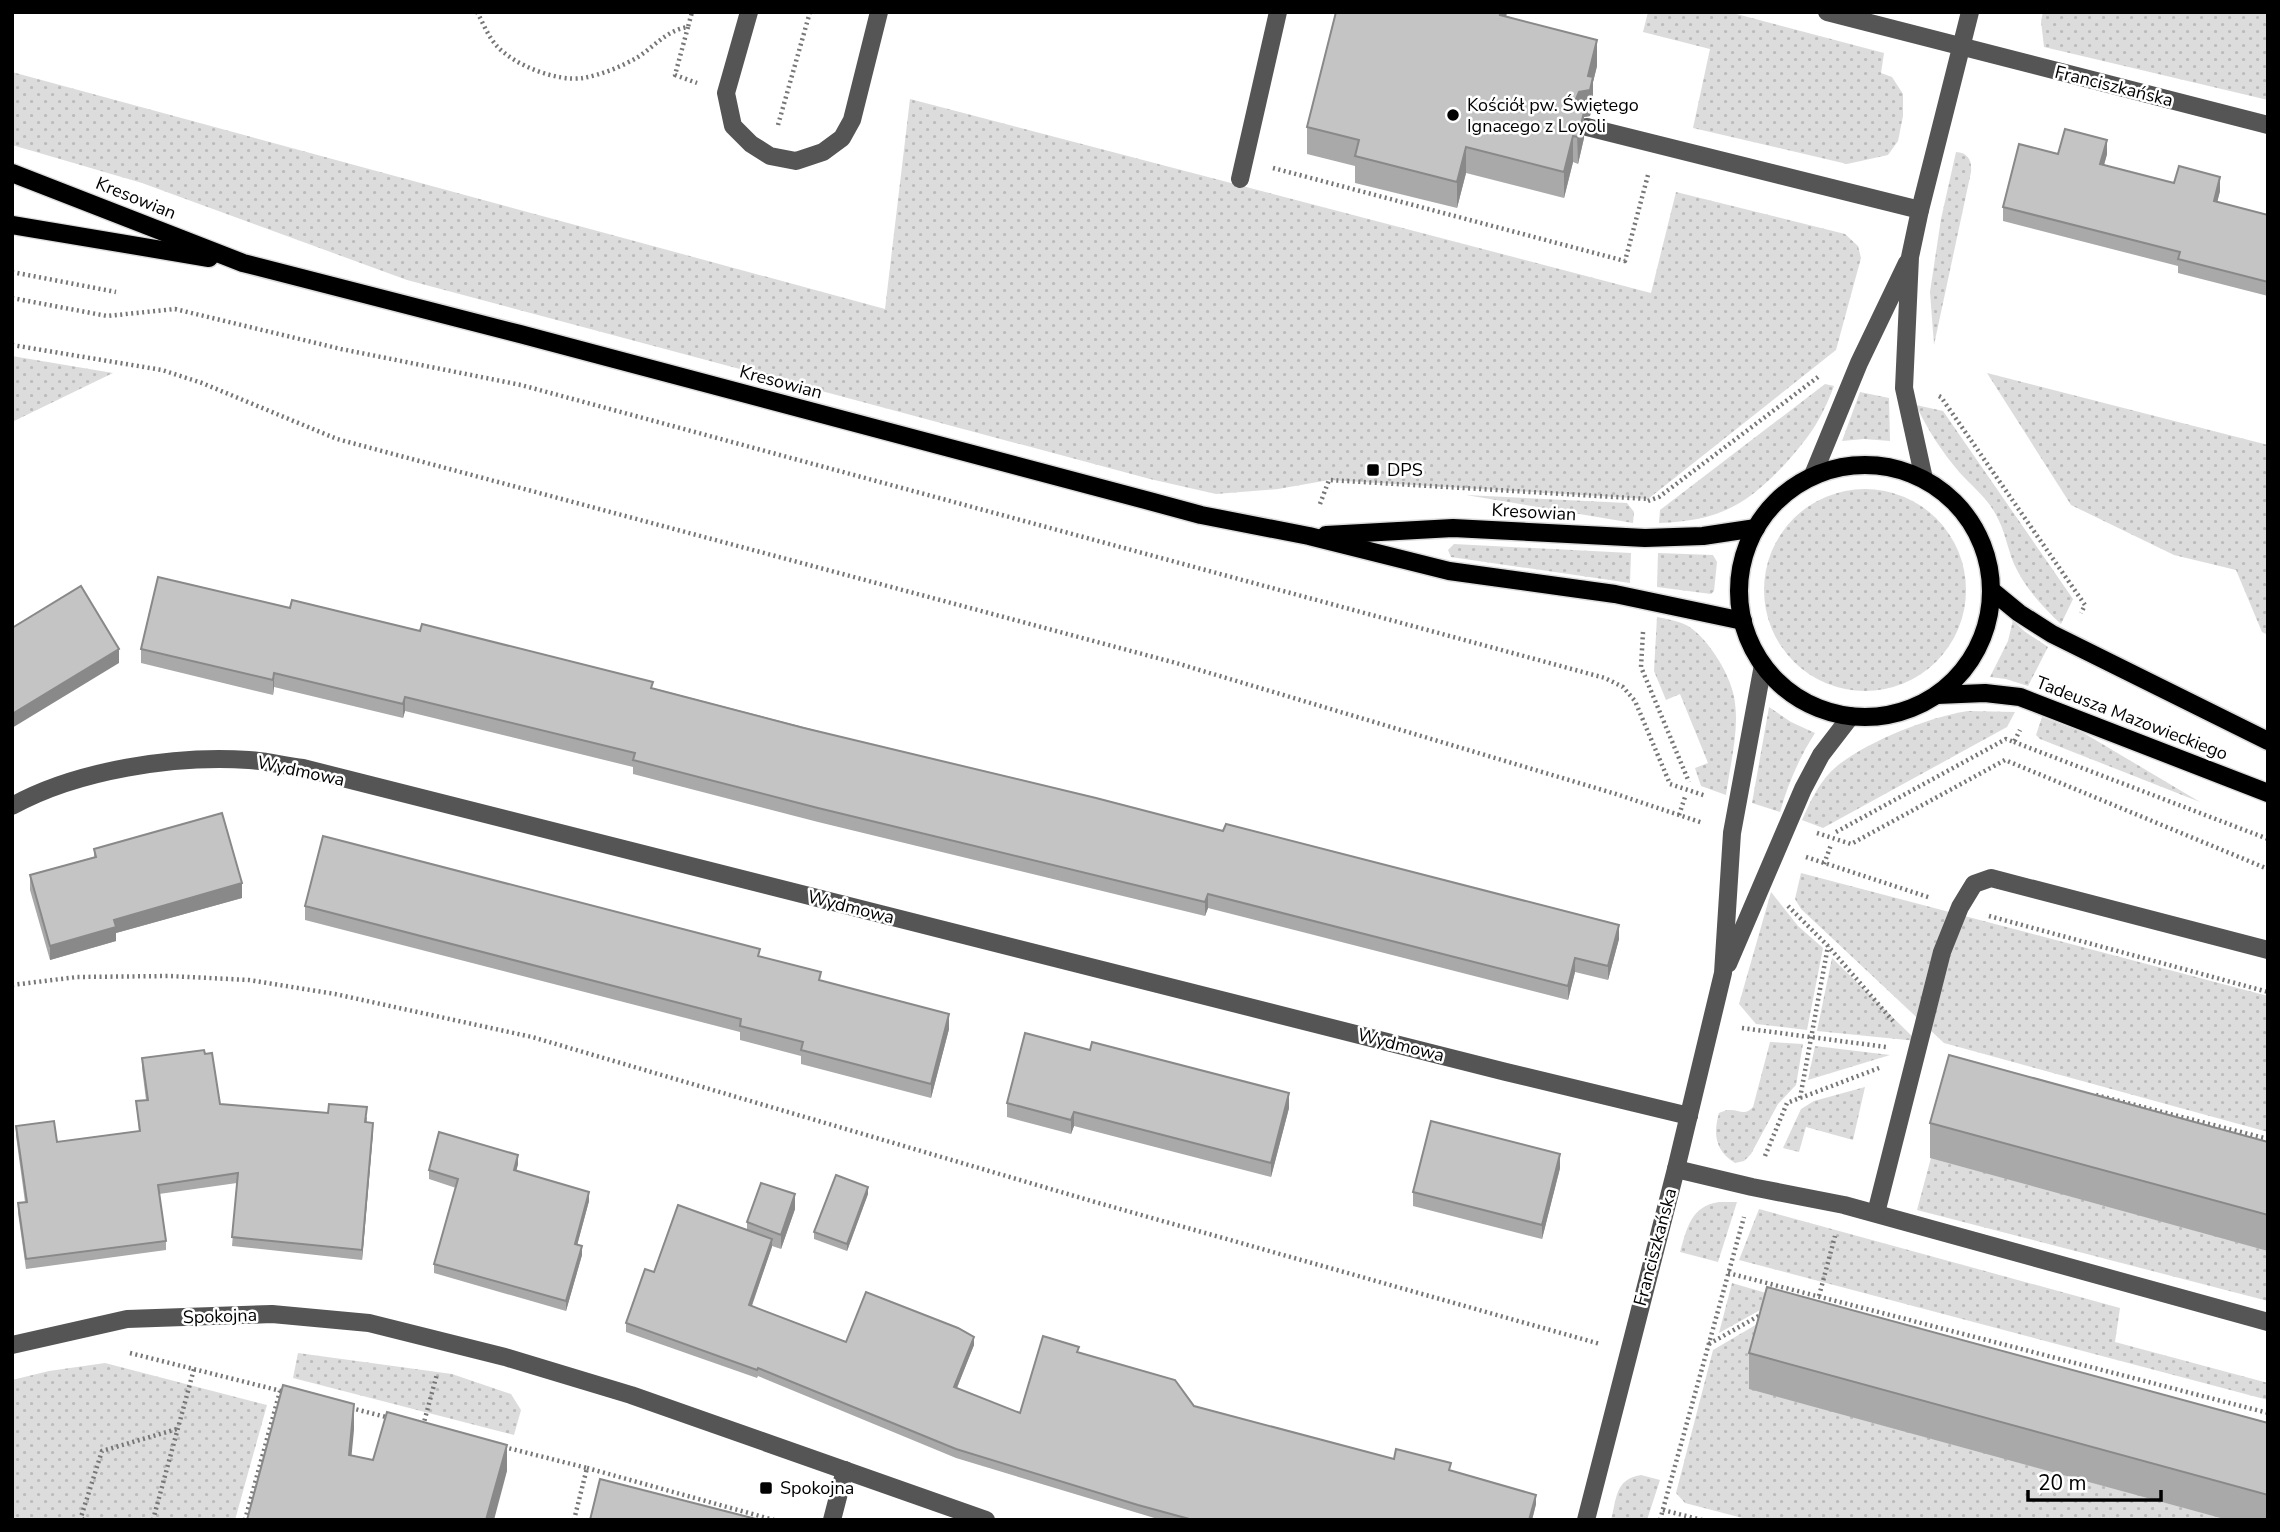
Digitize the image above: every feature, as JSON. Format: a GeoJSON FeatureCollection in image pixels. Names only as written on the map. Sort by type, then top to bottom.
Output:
{"type":"FeatureCollection","features":[{"type":"Feature","properties":{"kind":"main road","name":"Kresowian"},"geometry":{"type":"LineString","coordinates":[[12,173],[243,263]]}},
{"type":"Feature","properties":{"kind":"main road","name":"Kresowian"},"geometry":{"type":"LineString","coordinates":[[12,225],[243,263],[1202,515],[1309,536],[1449,572],[1615,594],[1743,621]]}},
{"type":"Feature","properties":{"kind":"main road"},"geometry":{"type":"LineString","coordinates":[[1864,464],[1894,468],[1924,479],[1950,497],[1975,530],[1984,548],[1991,590],[1987,623],[1974,654],[1954,681],[1937,695],[1914,707],[1889,715],[1851,716],[1817,707],[1797,697],[1763,665],[1749,640],[1743,621],[1739,579],[1746,548],[1756,528],[1780,498],[1813,475],[1832,469],[1864,464]]}},
{"type":"Feature","properties":{"kind":"main road","name":"Kresowian"},"geometry":{"type":"LineString","coordinates":[[1309,536],[1453,528],[1645,538],[1703,536],[1756,528]]}},
{"type":"Feature","properties":{"kind":"main road","name":"Tadeusza Mazowieckiego"},"geometry":{"type":"LineString","coordinates":[[1991,590],[2019,613],[2052,634],[2268,741]]}},
{"type":"Feature","properties":{"kind":"main road","name":"Tadeusza Mazowieckiego"},"geometry":{"type":"LineString","coordinates":[[1937,695],[1985,693],[2020,697],[2268,793]]}},
{"type":"Feature","properties":{"kind":"street"},"geometry":{"type":"LineString","coordinates":[[749,12],[726,93],[733,126],[751,144],[770,156],[796,161],[823,152],[842,138],[852,120],[879,12]]}},
{"type":"Feature","properties":{"kind":"street"},"geometry":{"type":"LineString","coordinates":[[1240,179],[1278,12]]}},
{"type":"Feature","properties":{"kind":"street","name":"Franciszkańska"},"geometry":{"type":"LineString","coordinates":[[1827,12],[2268,125]]}},
{"type":"Feature","properties":{"kind":"street"},"geometry":{"type":"LineString","coordinates":[[1924,479],[1905,388],[1910,257],[1970,12]]}},
{"type":"Feature","properties":{"kind":"street"},"geometry":{"type":"LineString","coordinates":[[1587,127],[1920,210]]}},
{"type":"Feature","properties":{"kind":"street"},"geometry":{"type":"LineString","coordinates":[[1813,475],[1859,363],[1910,257]]}},
{"type":"Feature","properties":{"kind":"street","name":"Franciszkańska"},"geometry":{"type":"LineString","coordinates":[[1723,973],[1728,870],[1763,665]]}},
{"type":"Feature","properties":{"kind":"street","name":"Franciszkańska"},"geometry":{"type":"LineString","coordinates":[[1586,1520],[1723,973],[1803,789],[1821,755],[1851,716]]}},
{"type":"Feature","properties":{"kind":"street","name":"Wydmowa"},"geometry":{"type":"LineString","coordinates":[[12,806],[58,786],[111,770],[194,761],[250,760],[303,768],[1689,1116]]}},
{"type":"Feature","properties":{"kind":"street"},"geometry":{"type":"LineString","coordinates":[[1876,1213],[1942,952],[1960,907],[1974,884],[1992,878],[2268,950]]}},
{"type":"Feature","properties":{"kind":"street"},"geometry":{"type":"LineString","coordinates":[[1676,1169],[1876,1213],[2268,1322]]}},
{"type":"Feature","properties":{"kind":"street","name":"Spokojna"},"geometry":{"type":"LineString","coordinates":[[12,1345],[127,1319],[272,1314],[369,1324],[505,1357],[631,1395],[986,1520]]}},
{"type":"Feature","properties":{"kind":"street"},"geometry":{"type":"LineString","coordinates":[[832,1520],[845,1469]]}},
{"type":"Feature","properties":{"kind":"path"},"geometry":{"type":"LineString","coordinates":[[477,12],[495,45],[520,65],[548,74],[581,79],[606,72],[637,57],[675,29],[688,27]]}},
{"type":"Feature","properties":{"kind":"path"},"geometry":{"type":"LineString","coordinates":[[692,12],[675,75],[726,93]]}},
{"type":"Feature","properties":{"kind":"path"},"geometry":{"type":"LineString","coordinates":[[770,156],[810,12]]}},
{"type":"Feature","properties":{"kind":"path"},"geometry":{"type":"LineString","coordinates":[[1244,160],[1625,261],[1656,144]]}},
{"type":"Feature","properties":{"kind":"path"},"geometry":{"type":"LineString","coordinates":[[12,272],[116,292]]}},
{"type":"Feature","properties":{"kind":"path"},"geometry":{"type":"LineString","coordinates":[[12,299],[107,316],[175,309],[341,348],[522,385],[1605,678],[1623,687],[1635,701],[1670,784],[1737,806]]}},
{"type":"Feature","properties":{"kind":"path"},"geometry":{"type":"LineString","coordinates":[[12,345],[162,370],[202,383],[337,439],[1176,663],[1603,790],[1709,825]]}},
{"type":"Feature","properties":{"kind":"path"},"geometry":{"type":"LineString","coordinates":[[1309,536],[1329,480],[1648,499],[1659,497],[1826,370]]}},
{"type":"Feature","properties":{"kind":"path"},"geometry":{"type":"LineString","coordinates":[[1929,394],[1941,397],[2085,605],[2079,618]]}},
{"type":"Feature","properties":{"kind":"path"},"geometry":{"type":"LineString","coordinates":[[1647,511],[1648,499]]}},
{"type":"Feature","properties":{"kind":"path"},"geometry":{"type":"LineString","coordinates":[[1643,628],[1641,667],[1689,782]]}},
{"type":"Feature","properties":{"kind":"path"},"geometry":{"type":"LineString","coordinates":[[2014,742],[2024,723]]}},
{"type":"Feature","properties":{"kind":"path"},"geometry":{"type":"LineString","coordinates":[[1836,832],[2006,739],[2268,839]]}},
{"type":"Feature","properties":{"kind":"path"},"geometry":{"type":"LineString","coordinates":[[1788,823],[1851,844],[2005,760],[2268,869]]}},
{"type":"Feature","properties":{"kind":"path"},"geometry":{"type":"LineString","coordinates":[[1679,815],[1685,797]]}},
{"type":"Feature","properties":{"kind":"path"},"geometry":{"type":"LineString","coordinates":[[1824,864],[1831,845]]}},
{"type":"Feature","properties":{"kind":"path"},"geometry":{"type":"LineString","coordinates":[[1785,903],[1828,946],[1918,1051]]}},
{"type":"Feature","properties":{"kind":"path"},"geometry":{"type":"LineString","coordinates":[[1799,1099],[1828,946]]}},
{"type":"Feature","properties":{"kind":"path"},"geometry":{"type":"LineString","coordinates":[[12,985],[78,977],[169,976],[249,980],[335,994],[532,1037],[1108,1205],[1627,1352]]}},
{"type":"Feature","properties":{"kind":"path"},"geometry":{"type":"LineString","coordinates":[[1746,1029],[1918,1051]]}},
{"type":"Feature","properties":{"kind":"path"},"geometry":{"type":"LineString","coordinates":[[1728,1273],[2268,1413]]}},
{"type":"Feature","properties":{"kind":"path"},"geometry":{"type":"LineString","coordinates":[[1790,1298],[1801,1292]]}},
{"type":"Feature","properties":{"kind":"path"},"geometry":{"type":"LineString","coordinates":[[1708,1344],[1766,1311]]}},
{"type":"Feature","properties":{"kind":"path"},"geometry":{"type":"LineString","coordinates":[[423,1427],[445,1342]]}},
{"type":"Feature","properties":{"kind":"path"},"geometry":{"type":"LineString","coordinates":[[121,1351],[293,1394]]}},
{"type":"Feature","properties":{"kind":"path"},"geometry":{"type":"LineString","coordinates":[[153,1520],[194,1369]]}},
{"type":"Feature","properties":{"kind":"path"},"geometry":{"type":"LineString","coordinates":[[244,1520],[280,1391]]}},
{"type":"Feature","properties":{"kind":"path"},"geometry":{"type":"LineString","coordinates":[[345,1407],[397,1420]]}},
{"type":"Feature","properties":{"kind":"path"},"geometry":{"type":"LineString","coordinates":[[410,1423],[435,1430]]}},
{"type":"Feature","properties":{"kind":"path"},"geometry":{"type":"LineString","coordinates":[[83,1520],[81,1517],[102,1451],[177,1429]]}},
{"type":"Feature","properties":{"kind":"path"},"geometry":{"type":"LineString","coordinates":[[498,1446],[774,1520]]}},
{"type":"Feature","properties":{"kind":"path"},"geometry":{"type":"LineString","coordinates":[[573,1520],[587,1468]]}},
{"type":"Feature","properties":{"kind":"path"},"geometry":{"type":"LineString","coordinates":[[1663,1510],[1702,1520]]}},
{"type":"Feature","properties":{"kind":"shaded area"},"geometry":{"type":"Polygon","coordinates":[[[1648,12],[1729,12],[1884,53],[1881,73],[1892,77],[1903,94],[1903,116],[1898,141],[1888,155],[1847,164],[1693,128],[1710,49],[1643,32],[1648,12]]]}},
{"type":"Feature","properties":{"kind":"shaded area"},"geometry":{"type":"Polygon","coordinates":[[[2043,12],[2268,12],[2268,100],[2044,47],[2041,21],[2043,12]]]}},
{"type":"Feature","properties":{"kind":"shaded area"},"geometry":{"type":"Polygon","coordinates":[[[12,72],[885,309],[910,99],[1651,293],[1676,192],[1845,234],[1858,246],[1861,258],[1836,350],[1648,499],[1329,480],[1278,489],[1216,494],[1150,479],[407,280],[142,183],[12,145],[12,72]]]}},
{"type":"Feature","properties":{"kind":"shaded area"},"geometry":{"type":"Polygon","coordinates":[[[1956,152],[1968,158],[1971,172],[1934,345],[1930,292],[1941,219],[1956,152]]]}},
{"type":"Feature","properties":{"kind":"shaded area"},"geometry":{"type":"Polygon","coordinates":[[[12,356],[113,373],[12,422],[12,356]]]}},
{"type":"Feature","properties":{"kind":"shaded area"},"geometry":{"type":"Polygon","coordinates":[[[1987,373],[2268,445],[2268,635],[2262,632],[2236,570],[2174,555],[2071,505],[1987,373]]]}},
{"type":"Feature","properties":{"kind":"shaded area"},"geometry":{"type":"Polygon","coordinates":[[[1825,384],[1834,386],[1814,427],[1786,463],[1758,490],[1715,514],[1680,522],[1659,523],[1660,510],[1825,384]]]}},
{"type":"Feature","properties":{"kind":"shaded area"},"geometry":{"type":"Polygon","coordinates":[[[1860,392],[1889,398],[1890,441],[1842,441],[1860,392]]]}},
{"type":"Feature","properties":{"kind":"shaded area"},"geometry":{"type":"Polygon","coordinates":[[[1916,405],[1943,411],[2073,599],[2061,624],[2023,581],[1995,513],[1947,457],[1916,405]]]}},
{"type":"Feature","properties":{"kind":"shaded area"},"geometry":{"type":"Polygon","coordinates":[[[1865,489],[1904,497],[1921,506],[1936,519],[1949,534],[1958,551],[1966,590],[1958,629],[1949,646],[1936,661],[1921,674],[1904,683],[1865,691],[1826,683],[1809,674],[1794,661],[1781,646],[1772,629],[1764,590],[1772,551],[1781,534],[1794,519],[1809,506],[1826,497],[1865,489]]]}},
{"type":"Feature","properties":{"kind":"shaded area"},"geometry":{"type":"Polygon","coordinates":[[[1466,495],[1627,503],[1634,512],[1633,523],[1466,495]]]}},
{"type":"Feature","properties":{"kind":"shaded area"},"geometry":{"type":"Polygon","coordinates":[[[1454,544],[1631,553],[1630,583],[1451,557],[1448,550],[1454,544]]]}},
{"type":"Feature","properties":{"kind":"shaded area"},"geometry":{"type":"Polygon","coordinates":[[[1658,553],[1713,555],[1717,562],[1714,591],[1711,594],[1657,587],[1658,553]]]}},
{"type":"Feature","properties":{"kind":"shaded area"},"geometry":{"type":"Polygon","coordinates":[[[1657,617],[1681,623],[1696,632],[1712,649],[1730,682],[1736,725],[1726,795],[1701,786],[1695,768],[1708,763],[1680,694],[1666,700],[1654,671],[1657,617]]]}},
{"type":"Feature","properties":{"kind":"shaded area"},"geometry":{"type":"Polygon","coordinates":[[[2013,620],[2048,647],[2028,686],[1990,677],[2008,641],[2013,620]]]}},
{"type":"Feature","properties":{"kind":"shaded area"},"geometry":{"type":"Polygon","coordinates":[[[1769,707],[1791,722],[1815,733],[1794,771],[1780,812],[1752,803],[1769,707]]]}},
{"type":"Feature","properties":{"kind":"shaded area"},"geometry":{"type":"Polygon","coordinates":[[[1968,711],[2015,712],[2007,727],[1823,828],[1802,820],[1821,784],[1837,766],[1850,757],[1900,731],[1968,711]]]}},
{"type":"Feature","properties":{"kind":"shaded area"},"geometry":{"type":"Polygon","coordinates":[[[2042,717],[2082,732],[2200,802],[2040,739],[2036,735],[2042,717]]]}},
{"type":"Feature","properties":{"kind":"shaded area"},"geometry":{"type":"Polygon","coordinates":[[[1801,873],[2268,996],[2268,1132],[1944,1043],[1801,909],[1795,899],[1801,873]]]}},
{"type":"Feature","properties":{"kind":"shaded area"},"geometry":{"type":"Polygon","coordinates":[[[1771,892],[1798,926],[1823,948],[1807,1030],[1756,1024],[1739,1004],[1771,892]]]}},
{"type":"Feature","properties":{"kind":"shaded area"},"geometry":{"type":"Polygon","coordinates":[[[1832,958],[1917,1041],[1817,1031],[1832,958]]]}},
{"type":"Feature","properties":{"kind":"shaded area"},"geometry":{"type":"Polygon","coordinates":[[[1770,1042],[1803,1044],[1796,1085],[1778,1104],[1751,1154],[1744,1161],[1735,1163],[1723,1153],[1717,1141],[1719,1113],[1729,1110],[1744,1112],[1753,1107],[1770,1042]]]}},
{"type":"Feature","properties":{"kind":"shaded area"},"geometry":{"type":"Polygon","coordinates":[[[1815,1046],[1890,1055],[1808,1080],[1815,1046]]]}},
{"type":"Feature","properties":{"kind":"shaded area"},"geometry":{"type":"Polygon","coordinates":[[[1954,1072],[2268,1156],[2268,1301],[1917,1210],[1954,1072]]]}},
{"type":"Feature","properties":{"kind":"shaded area"},"geometry":{"type":"Polygon","coordinates":[[[1865,1087],[1853,1140],[1806,1127],[1799,1152],[1783,1148],[1801,1109],[1814,1101],[1865,1087]]]}},
{"type":"Feature","properties":{"kind":"shaded area"},"geometry":{"type":"Polygon","coordinates":[[[1719,1202],[1737,1202],[1718,1262],[1680,1252],[1696,1213],[1719,1202]]]}},
{"type":"Feature","properties":{"kind":"shaded area"},"geometry":{"type":"Polygon","coordinates":[[[1759,1209],[2120,1308],[2115,1342],[2268,1383],[2268,1400],[1739,1260],[1759,1209]]]}},
{"type":"Feature","properties":{"kind":"shaded area"},"geometry":{"type":"Polygon","coordinates":[[[1732,1283],[1773,1295],[1771,1304],[1719,1333],[1732,1283]]]}},
{"type":"Feature","properties":{"kind":"shaded area"},"geometry":{"type":"Polygon","coordinates":[[[1764,1320],[2268,1520],[1750,1520],[1685,1503],[1676,1493],[1713,1350],[1764,1320]]]}},
{"type":"Feature","properties":{"kind":"shaded area"},"geometry":{"type":"Polygon","coordinates":[[[298,1353],[452,1374],[511,1394],[521,1410],[514,1435],[293,1378],[298,1353]]]}},
{"type":"Feature","properties":{"kind":"shaded area"},"geometry":{"type":"Polygon","coordinates":[[[105,1363],[267,1405],[235,1520],[12,1520],[12,1380],[49,1371],[105,1363]]]}},
{"type":"Feature","properties":{"kind":"shaded area"},"geometry":{"type":"Polygon","coordinates":[[[1641,1475],[1660,1480],[1647,1520],[1611,1520],[1616,1497],[1622,1485],[1632,1477],[1641,1475]]]}},
{"type":"Feature","properties":{"kind":"building","name":"Kościół pw. Świętego Ignacego z Loyoli"},"geometry":{"type":"Polygon","coordinates":[[[1336,12],[1501,12],[1500,15],[1597,40],[1588,76],[1593,77],[1590,90],[1579,92],[1576,99],[1579,108],[1584,112],[1578,137],[1573,136],[1564,172],[1466,147],[1457,182],[1355,156],[1359,140],[1307,127],[1336,12]]]}},
{"type":"Feature","properties":{"kind":"building"},"geometry":{"type":"Polygon","coordinates":[[[2065,129],[2107,140],[2100,164],[2174,183],[2179,166],[2220,177],[2214,201],[2268,215],[2268,282],[2178,259],[2180,252],[2003,207],[2019,144],[2058,154],[2065,129]]]}},
{"type":"Feature","properties":{"kind":"building"},"geometry":{"type":"Polygon","coordinates":[[[158,577],[290,608],[292,600],[420,631],[422,624],[653,682],[651,688],[804,728],[1223,831],[1226,824],[1619,925],[1608,966],[1575,958],[1568,986],[1208,894],[1205,902],[818,808],[633,760],[635,753],[405,697],[403,704],[274,673],[273,680],[141,649],[158,577]]]}},
{"type":"Feature","properties":{"kind":"building"},"geometry":{"type":"Polygon","coordinates":[[[81,586],[119,649],[12,714],[12,628],[81,586]]]}},
{"type":"Feature","properties":{"kind":"building"},"geometry":{"type":"Polygon","coordinates":[[[222,813],[242,883],[114,920],[116,927],[50,946],[30,875],[96,857],[94,849],[222,813]]]}},
{"type":"Feature","properties":{"kind":"building"},"geometry":{"type":"Polygon","coordinates":[[[323,836],[760,949],[758,956],[821,972],[819,980],[949,1014],[931,1084],[801,1050],[803,1042],[740,1026],[741,1019],[305,906],[323,836]]]}},
{"type":"Feature","properties":{"kind":"building"},"geometry":{"type":"Polygon","coordinates":[[[1025,1033],[1090,1050],[1092,1042],[1289,1093],[1271,1163],[1074,1112],[1071,1120],[1007,1103],[1025,1033]]]}},
{"type":"Feature","properties":{"kind":"building"},"geometry":{"type":"Polygon","coordinates":[[[204,1050],[205,1054],[212,1053],[220,1104],[328,1113],[329,1104],[367,1107],[365,1122],[373,1123],[362,1250],[232,1237],[238,1173],[158,1185],[166,1241],[26,1259],[18,1203],[27,1202],[16,1126],[54,1121],[57,1142],[140,1131],[136,1101],[148,1100],[142,1058],[204,1050]]]}},
{"type":"Feature","properties":{"kind":"building"},"geometry":{"type":"Polygon","coordinates":[[[1949,1055],[2268,1142],[2268,1215],[1930,1123],[1949,1055]]]}},
{"type":"Feature","properties":{"kind":"building"},"geometry":{"type":"Polygon","coordinates":[[[1431,1121],[1560,1154],[1542,1225],[1413,1192],[1431,1121]]]}},
{"type":"Feature","properties":{"kind":"building"},"geometry":{"type":"Polygon","coordinates":[[[439,1132],[518,1155],[514,1170],[589,1192],[575,1244],[582,1246],[566,1301],[434,1264],[458,1179],[429,1170],[439,1132]]]}},
{"type":"Feature","properties":{"kind":"building"},"geometry":{"type":"Polygon","coordinates":[[[836,1175],[868,1187],[847,1244],[814,1232],[836,1175]]]}},
{"type":"Feature","properties":{"kind":"building"},"geometry":{"type":"Polygon","coordinates":[[[761,1183],[795,1194],[781,1235],[747,1222],[761,1183]]]}},
{"type":"Feature","properties":{"kind":"building"},"geometry":{"type":"Polygon","coordinates":[[[678,1205],[772,1239],[749,1305],[846,1342],[866,1292],[958,1328],[974,1337],[954,1387],[1020,1413],[1043,1336],[1079,1347],[1077,1352],[1175,1380],[1194,1406],[1394,1459],[1396,1449],[1451,1463],[1449,1470],[1536,1495],[1529,1520],[1193,1520],[956,1449],[758,1368],[757,1370],[626,1323],[645,1269],[654,1272],[678,1205]]]}},
{"type":"Feature","properties":{"kind":"building"},"geometry":{"type":"Polygon","coordinates":[[[1767,1287],[2268,1423],[2268,1495],[1749,1353],[1767,1287]]]}},
{"type":"Feature","properties":{"kind":"building"},"geometry":{"type":"Polygon","coordinates":[[[283,1385],[354,1404],[349,1455],[373,1460],[387,1412],[507,1445],[486,1520],[247,1520],[283,1385]]]}},
{"type":"Feature","properties":{"kind":"building"},"geometry":{"type":"Polygon","coordinates":[[[600,1479],[760,1520],[590,1520],[600,1479]]]}},
{"type":"Feature","properties":{"kind":"place","name":"Kościół pw. Świętego Ignacego z Loyoli"},"geometry":{"type":"Point","coordinates":[1453,115]}},
{"type":"Feature","properties":{"kind":"place","name":"DPS"},"geometry":{"type":"Point","coordinates":[1373,470]}},
{"type":"Feature","properties":{"kind":"place","name":"Spokojna"},"geometry":{"type":"Point","coordinates":[766,1488]}}]}
